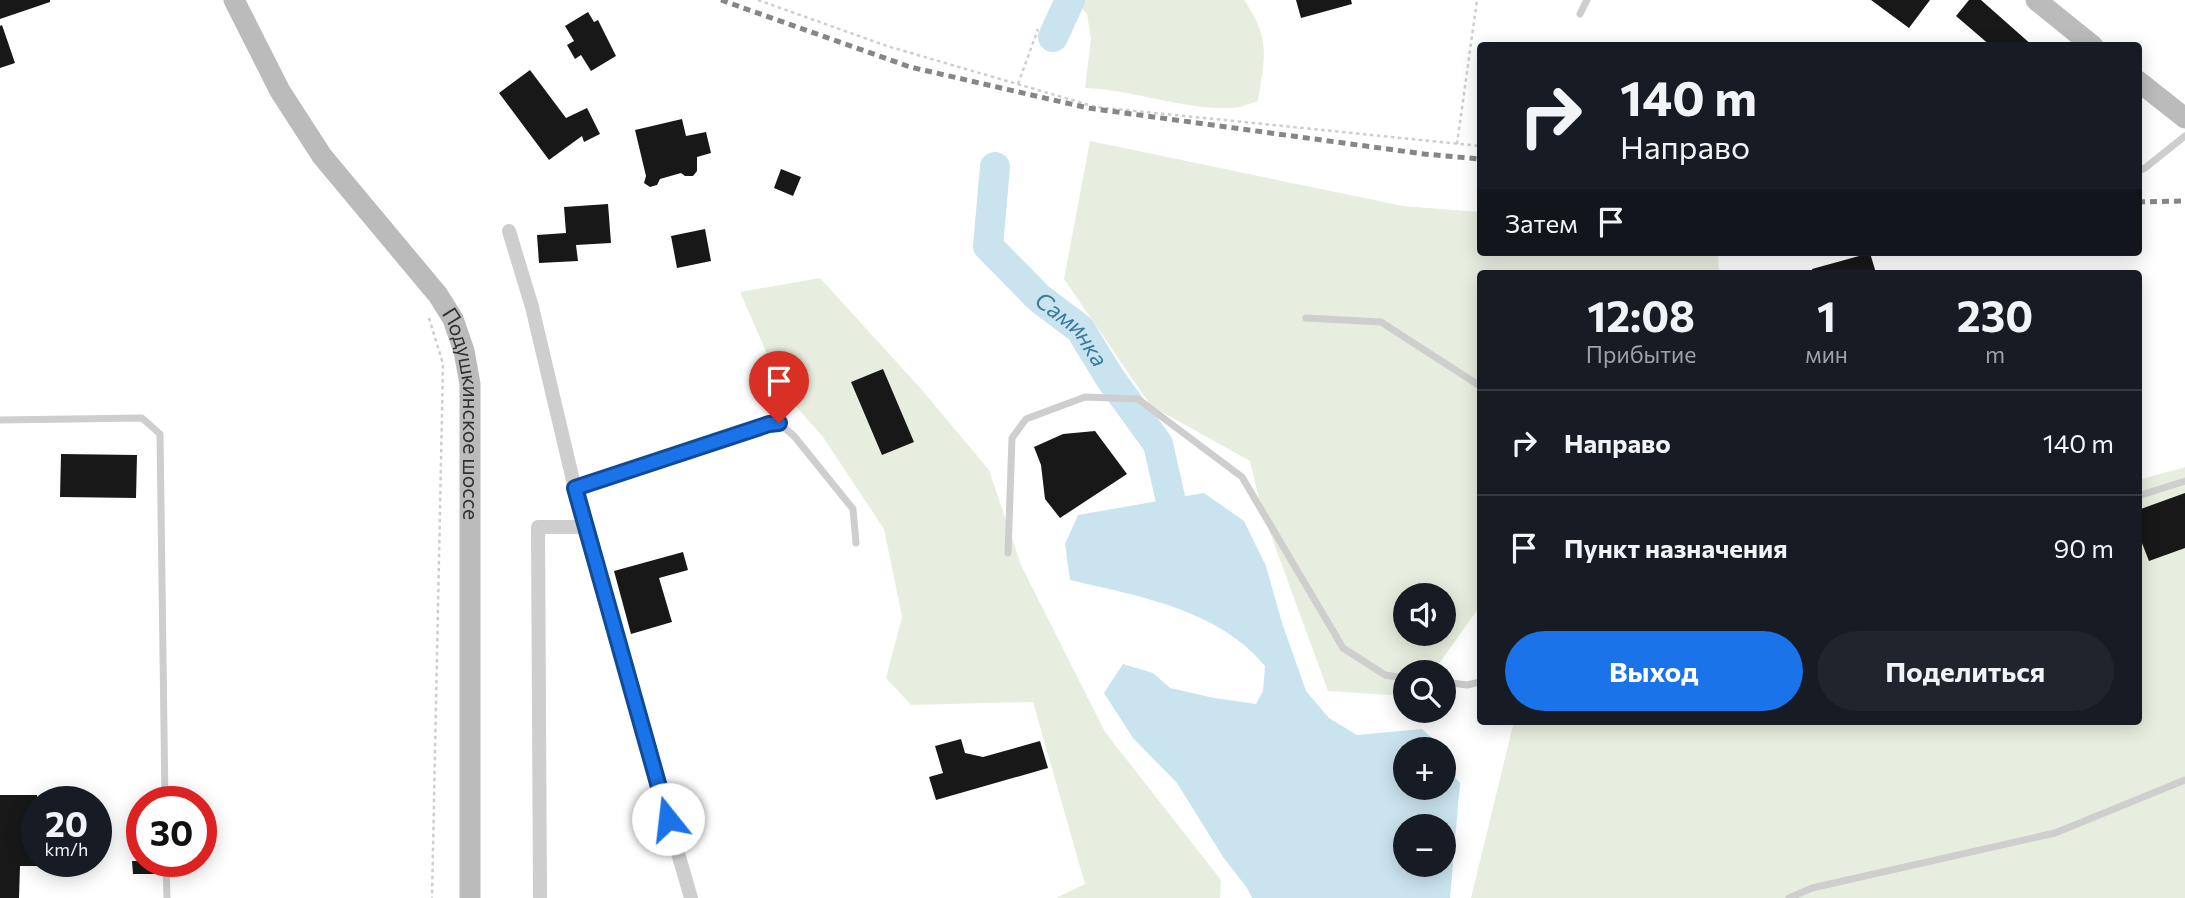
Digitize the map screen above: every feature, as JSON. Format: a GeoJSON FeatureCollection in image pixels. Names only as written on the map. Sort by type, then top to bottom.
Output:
{"type":"FeatureCollection","features":[{"type":"Feature","properties":{"kind":"main road","name":"Подушкинское шоссе"},"geometry":{"type":"LineString","coordinates":[[234,0],[280,91],[322,156],[438,295],[453,319],[464,351],[470,384],[470,898]]}},
{"type":"Feature","properties":{"kind":"main road"},"geometry":{"type":"LineString","coordinates":[[2036,0],[2088,42]]}},
{"type":"Feature","properties":{"kind":"main road"},"geometry":{"type":"LineString","coordinates":[[2142,84],[2185,118]]}},
{"type":"Feature","properties":{"kind":"street"},"geometry":{"type":"LineString","coordinates":[[509,231],[532,307],[584,527],[691,898]]}},
{"type":"Feature","properties":{"kind":"street"},"geometry":{"type":"LineString","coordinates":[[540,898],[538,527],[584,527]]}},
{"type":"Feature","properties":{"kind":"lane"},"geometry":{"type":"LineString","coordinates":[[1580,14],[1587,0]]}},
{"type":"Feature","properties":{"kind":"lane"},"geometry":{"type":"LineString","coordinates":[[2142,170],[2185,136]]}},
{"type":"Feature","properties":{"kind":"lane"},"geometry":{"type":"LineString","coordinates":[[1306,318],[1381,322],[1477,384]]}},
{"type":"Feature","properties":{"kind":"lane"},"geometry":{"type":"LineString","coordinates":[[1008,553],[1012,438],[1026,419],[1084,397],[1138,400],[1242,477],[1343,648],[1385,675],[1393,676]]}},
{"type":"Feature","properties":{"kind":"lane"},"geometry":{"type":"LineString","coordinates":[[0,420],[142,418],[160,435],[165,786]]}},
{"type":"Feature","properties":{"kind":"lane"},"geometry":{"type":"LineString","coordinates":[[575,488],[779,423],[794,436],[853,509],[856,543]]}},
{"type":"Feature","properties":{"kind":"lane"},"geometry":{"type":"LineString","coordinates":[[2142,495],[2185,481]]}},
{"type":"Feature","properties":{"kind":"lane"},"geometry":{"type":"LineString","coordinates":[[1456,684],[1477,683]]}},
{"type":"Feature","properties":{"kind":"lane"},"geometry":{"type":"LineString","coordinates":[[1789,898],[1812,888],[2055,833],[2185,780]]}},
{"type":"Feature","properties":{"kind":"lane"},"geometry":{"type":"LineString","coordinates":[[166,877],[167,898]]}},
{"type":"Feature","properties":{"kind":"path"},"geometry":{"type":"LineString","coordinates":[[758,0],[887,46],[1096,107],[1477,146]]}},
{"type":"Feature","properties":{"kind":"path"},"geometry":{"type":"LineString","coordinates":[[1457,144],[1477,0]]}},
{"type":"Feature","properties":{"kind":"path"},"geometry":{"type":"LineString","coordinates":[[1018,84],[1038,29]]}},
{"type":"Feature","properties":{"kind":"path"},"geometry":{"type":"LineString","coordinates":[[429,316],[443,364],[432,898]]}},
{"type":"Feature","properties":{"kind":"green space"},"geometry":{"type":"Polygon","coordinates":[[[1074,0],[1244,0],[1259,26],[1264,49],[1258,101],[1235,108],[1213,108],[1085,88],[1091,39],[1087,14],[1074,0]]]}},
{"type":"Feature","properties":{"kind":"green space"},"geometry":{"type":"Polygon","coordinates":[[[1090,141],[1403,206],[1477,212],[1477,256],[1718,256],[1719,270],[1477,270],[1477,610],[1456,640],[1456,583],[1393,583],[1393,646],[1452,646],[1442,660],[1393,660],[1393,695],[1328,691],[1261,508],[1250,461],[1151,406],[1064,279],[1090,141]]]}},
{"type":"Feature","properties":{"kind":"green space"},"geometry":{"type":"Polygon","coordinates":[[[820,278],[922,390],[989,470],[1021,565],[1105,732],[1221,880],[1220,898],[1056,898],[1085,884],[1033,702],[911,705],[886,678],[902,617],[884,529],[823,437],[784,393],[740,292],[820,278]]]}},
{"type":"Feature","properties":{"kind":"green space"},"geometry":{"type":"Polygon","coordinates":[[[2185,467],[2185,898],[1471,898],[1513,725],[2142,725],[2142,479],[2185,467]]]}},
{"type":"Feature","properties":{"kind":"water"},"geometry":{"type":"Polygon","coordinates":[[[1204,493],[1244,521],[1266,566],[1282,623],[1306,691],[1329,718],[1357,735],[1422,729],[1431,737],[1393,737],[1393,800],[1456,800],[1456,778],[1460,783],[1456,829],[1456,814],[1393,814],[1393,877],[1452,877],[1450,898],[1252,898],[1177,783],[1133,738],[1104,693],[1123,664],[1153,673],[1170,688],[1256,704],[1263,691],[1265,666],[1246,647],[1201,618],[1149,599],[1070,580],[1065,544],[1078,515],[1204,493]]]}},
{"type":"Feature","properties":{"kind":"building"},"geometry":{"type":"Polygon","coordinates":[[[0,0],[50,0],[50,2],[0,19],[0,0]]]}},
{"type":"Feature","properties":{"kind":"building"},"geometry":{"type":"Polygon","coordinates":[[[1296,0],[1351,0],[1352,4],[1301,18],[1296,0]]]}},
{"type":"Feature","properties":{"kind":"building"},"geometry":{"type":"Polygon","coordinates":[[[1871,0],[1930,0],[1909,28],[1871,0]]]}},
{"type":"Feature","properties":{"kind":"building"},"geometry":{"type":"Polygon","coordinates":[[[1969,0],[1981,0],[2028,42],[1986,42],[1956,16],[1969,0]]]}},
{"type":"Feature","properties":{"kind":"building"},"geometry":{"type":"Polygon","coordinates":[[[588,12],[594,22],[598,20],[616,56],[591,71],[581,55],[575,59],[567,45],[574,41],[565,26],[588,12]]]}},
{"type":"Feature","properties":{"kind":"building"},"geometry":{"type":"Polygon","coordinates":[[[2,25],[15,63],[0,68],[0,26],[2,25]]]}},
{"type":"Feature","properties":{"kind":"building"},"geometry":{"type":"Polygon","coordinates":[[[530,70],[566,118],[587,108],[600,134],[584,142],[582,136],[549,160],[499,93],[530,70]]]}},
{"type":"Feature","properties":{"kind":"building"},"geometry":{"type":"Polygon","coordinates":[[[682,119],[686,136],[706,132],[711,153],[697,157],[697,171],[693,176],[681,173],[660,179],[657,185],[650,187],[644,183],[646,176],[635,130],[682,119]]]}},
{"type":"Feature","properties":{"kind":"building"},"geometry":{"type":"Polygon","coordinates":[[[781,169],[801,177],[793,196],[774,188],[781,169]]]}},
{"type":"Feature","properties":{"kind":"building"},"geometry":{"type":"Polygon","coordinates":[[[608,204],[611,243],[576,245],[578,261],[539,263],[537,235],[566,233],[564,207],[608,204]]]}},
{"type":"Feature","properties":{"kind":"building"},"geometry":{"type":"Polygon","coordinates":[[[705,229],[711,261],[677,268],[671,236],[705,229]]]}},
{"type":"Feature","properties":{"kind":"building"},"geometry":{"type":"Polygon","coordinates":[[[1859,256],[1871,256],[1875,270],[1812,270],[1859,256]]]}},
{"type":"Feature","properties":{"kind":"building"},"geometry":{"type":"Polygon","coordinates":[[[883,369],[914,442],[882,455],[851,382],[883,369]]]}},
{"type":"Feature","properties":{"kind":"building"},"geometry":{"type":"Polygon","coordinates":[[[1095,431],[1127,474],[1060,518],[1045,499],[1041,465],[1034,447],[1063,434],[1095,431]]]}},
{"type":"Feature","properties":{"kind":"building"},"geometry":{"type":"Polygon","coordinates":[[[61,454],[137,455],[136,498],[60,497],[61,454]]]}},
{"type":"Feature","properties":{"kind":"building"},"geometry":{"type":"Polygon","coordinates":[[[2185,493],[2185,548],[2149,561],[2142,543],[2142,509],[2185,493]]]}},
{"type":"Feature","properties":{"kind":"building"},"geometry":{"type":"Polygon","coordinates":[[[683,552],[688,570],[659,578],[672,622],[631,634],[614,571],[683,552]]]}},
{"type":"Feature","properties":{"kind":"building"},"geometry":{"type":"Polygon","coordinates":[[[961,739],[965,753],[983,757],[1040,741],[1048,768],[936,800],[929,777],[943,773],[935,746],[961,739]]]}},
{"type":"Feature","properties":{"kind":"building"},"geometry":{"type":"Polygon","coordinates":[[[0,795],[21,795],[19,898],[0,898],[0,795]]]}},
{"type":"Feature","properties":{"kind":"waterway","name":"Саминка"},"geometry":{"type":"LineString","coordinates":[[1053,37],[1070,0]]}},
{"type":"Feature","properties":{"kind":"waterway","name":"Саминка"},"geometry":{"type":"LineString","coordinates":[[995,167],[988,246],[1039,298],[1080,329],[1110,378],[1158,444],[1170,497]]}},
{"type":"Feature","properties":{"kind":"railway"},"geometry":{"type":"LineString","coordinates":[[721,0],[910,67],[1088,108],[1424,154],[1477,159]]}},
{"type":"Feature","properties":{"kind":"railway"},"geometry":{"type":"LineString","coordinates":[[2142,202],[2185,201]]}},
{"type":"Feature","properties":{"kind":"route"},"geometry":{"type":"LineString","coordinates":[[668,819],[575,488],[779,423]]}}]}
